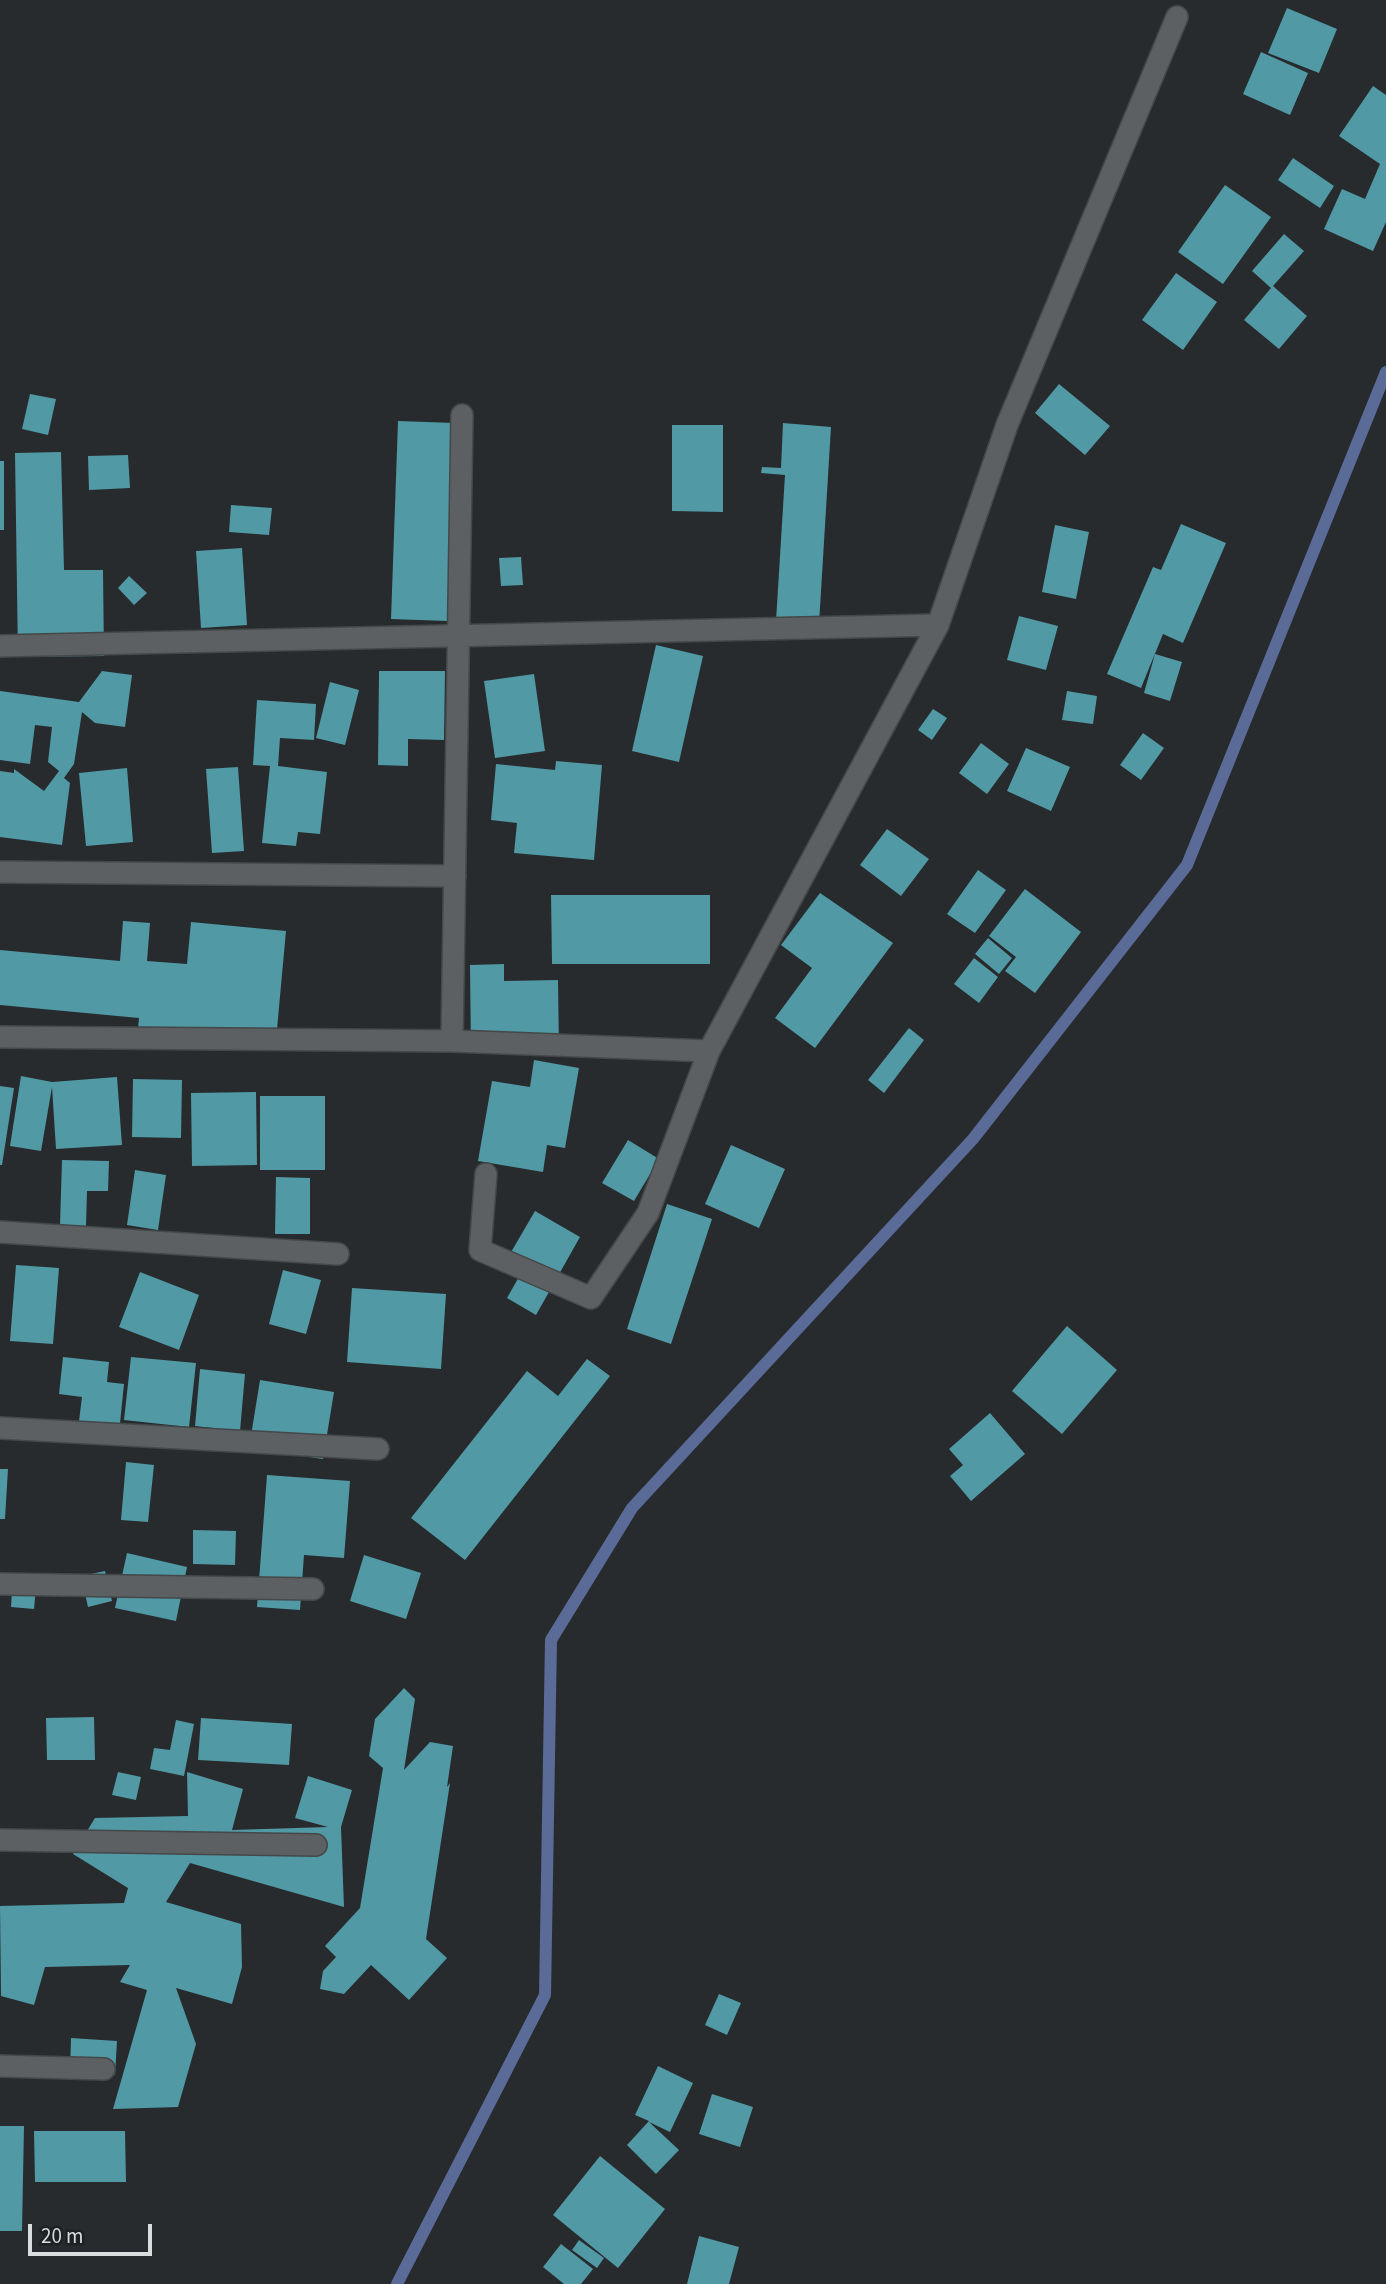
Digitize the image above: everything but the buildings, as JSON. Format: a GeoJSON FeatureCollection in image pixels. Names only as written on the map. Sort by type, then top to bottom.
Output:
{"type":"FeatureCollection","features":[{"type":"Feature","properties":{"kind":"street"},"geometry":{"type":"LineString","coordinates":[[486,1174],[480,1250],[591,1298],[648,1213],[709,1051],[938,625],[1007,425],[1177,17]]}},
{"type":"Feature","properties":{"kind":"street"},"geometry":{"type":"LineString","coordinates":[[452,1041],[462,415]]}},
{"type":"Feature","properties":{"kind":"street"},"geometry":{"type":"LineString","coordinates":[[0,646],[938,625]]}},
{"type":"Feature","properties":{"kind":"street"},"geometry":{"type":"LineString","coordinates":[[0,872],[455,876]]}},
{"type":"Feature","properties":{"kind":"street"},"geometry":{"type":"LineString","coordinates":[[0,1037],[452,1041],[709,1051]]}},
{"type":"Feature","properties":{"kind":"street"},"geometry":{"type":"LineString","coordinates":[[0,1232],[338,1254]]}},
{"type":"Feature","properties":{"kind":"street"},"geometry":{"type":"LineString","coordinates":[[0,1428],[378,1449]]}},
{"type":"Feature","properties":{"kind":"street"},"geometry":{"type":"LineString","coordinates":[[0,1584],[313,1589]]}},
{"type":"Feature","properties":{"kind":"street"},"geometry":{"type":"LineString","coordinates":[[0,1840],[316,1845]]}},
{"type":"Feature","properties":{"kind":"street"},"geometry":{"type":"LineString","coordinates":[[0,2066],[104,2069]]}},
{"type":"Feature","properties":{"kind":"waterway"},"geometry":{"type":"LineString","coordinates":[[397,2284],[545,1995],[551,1640],[632,1508],[973,1139],[1187,865],[1386,372]]}}]}
